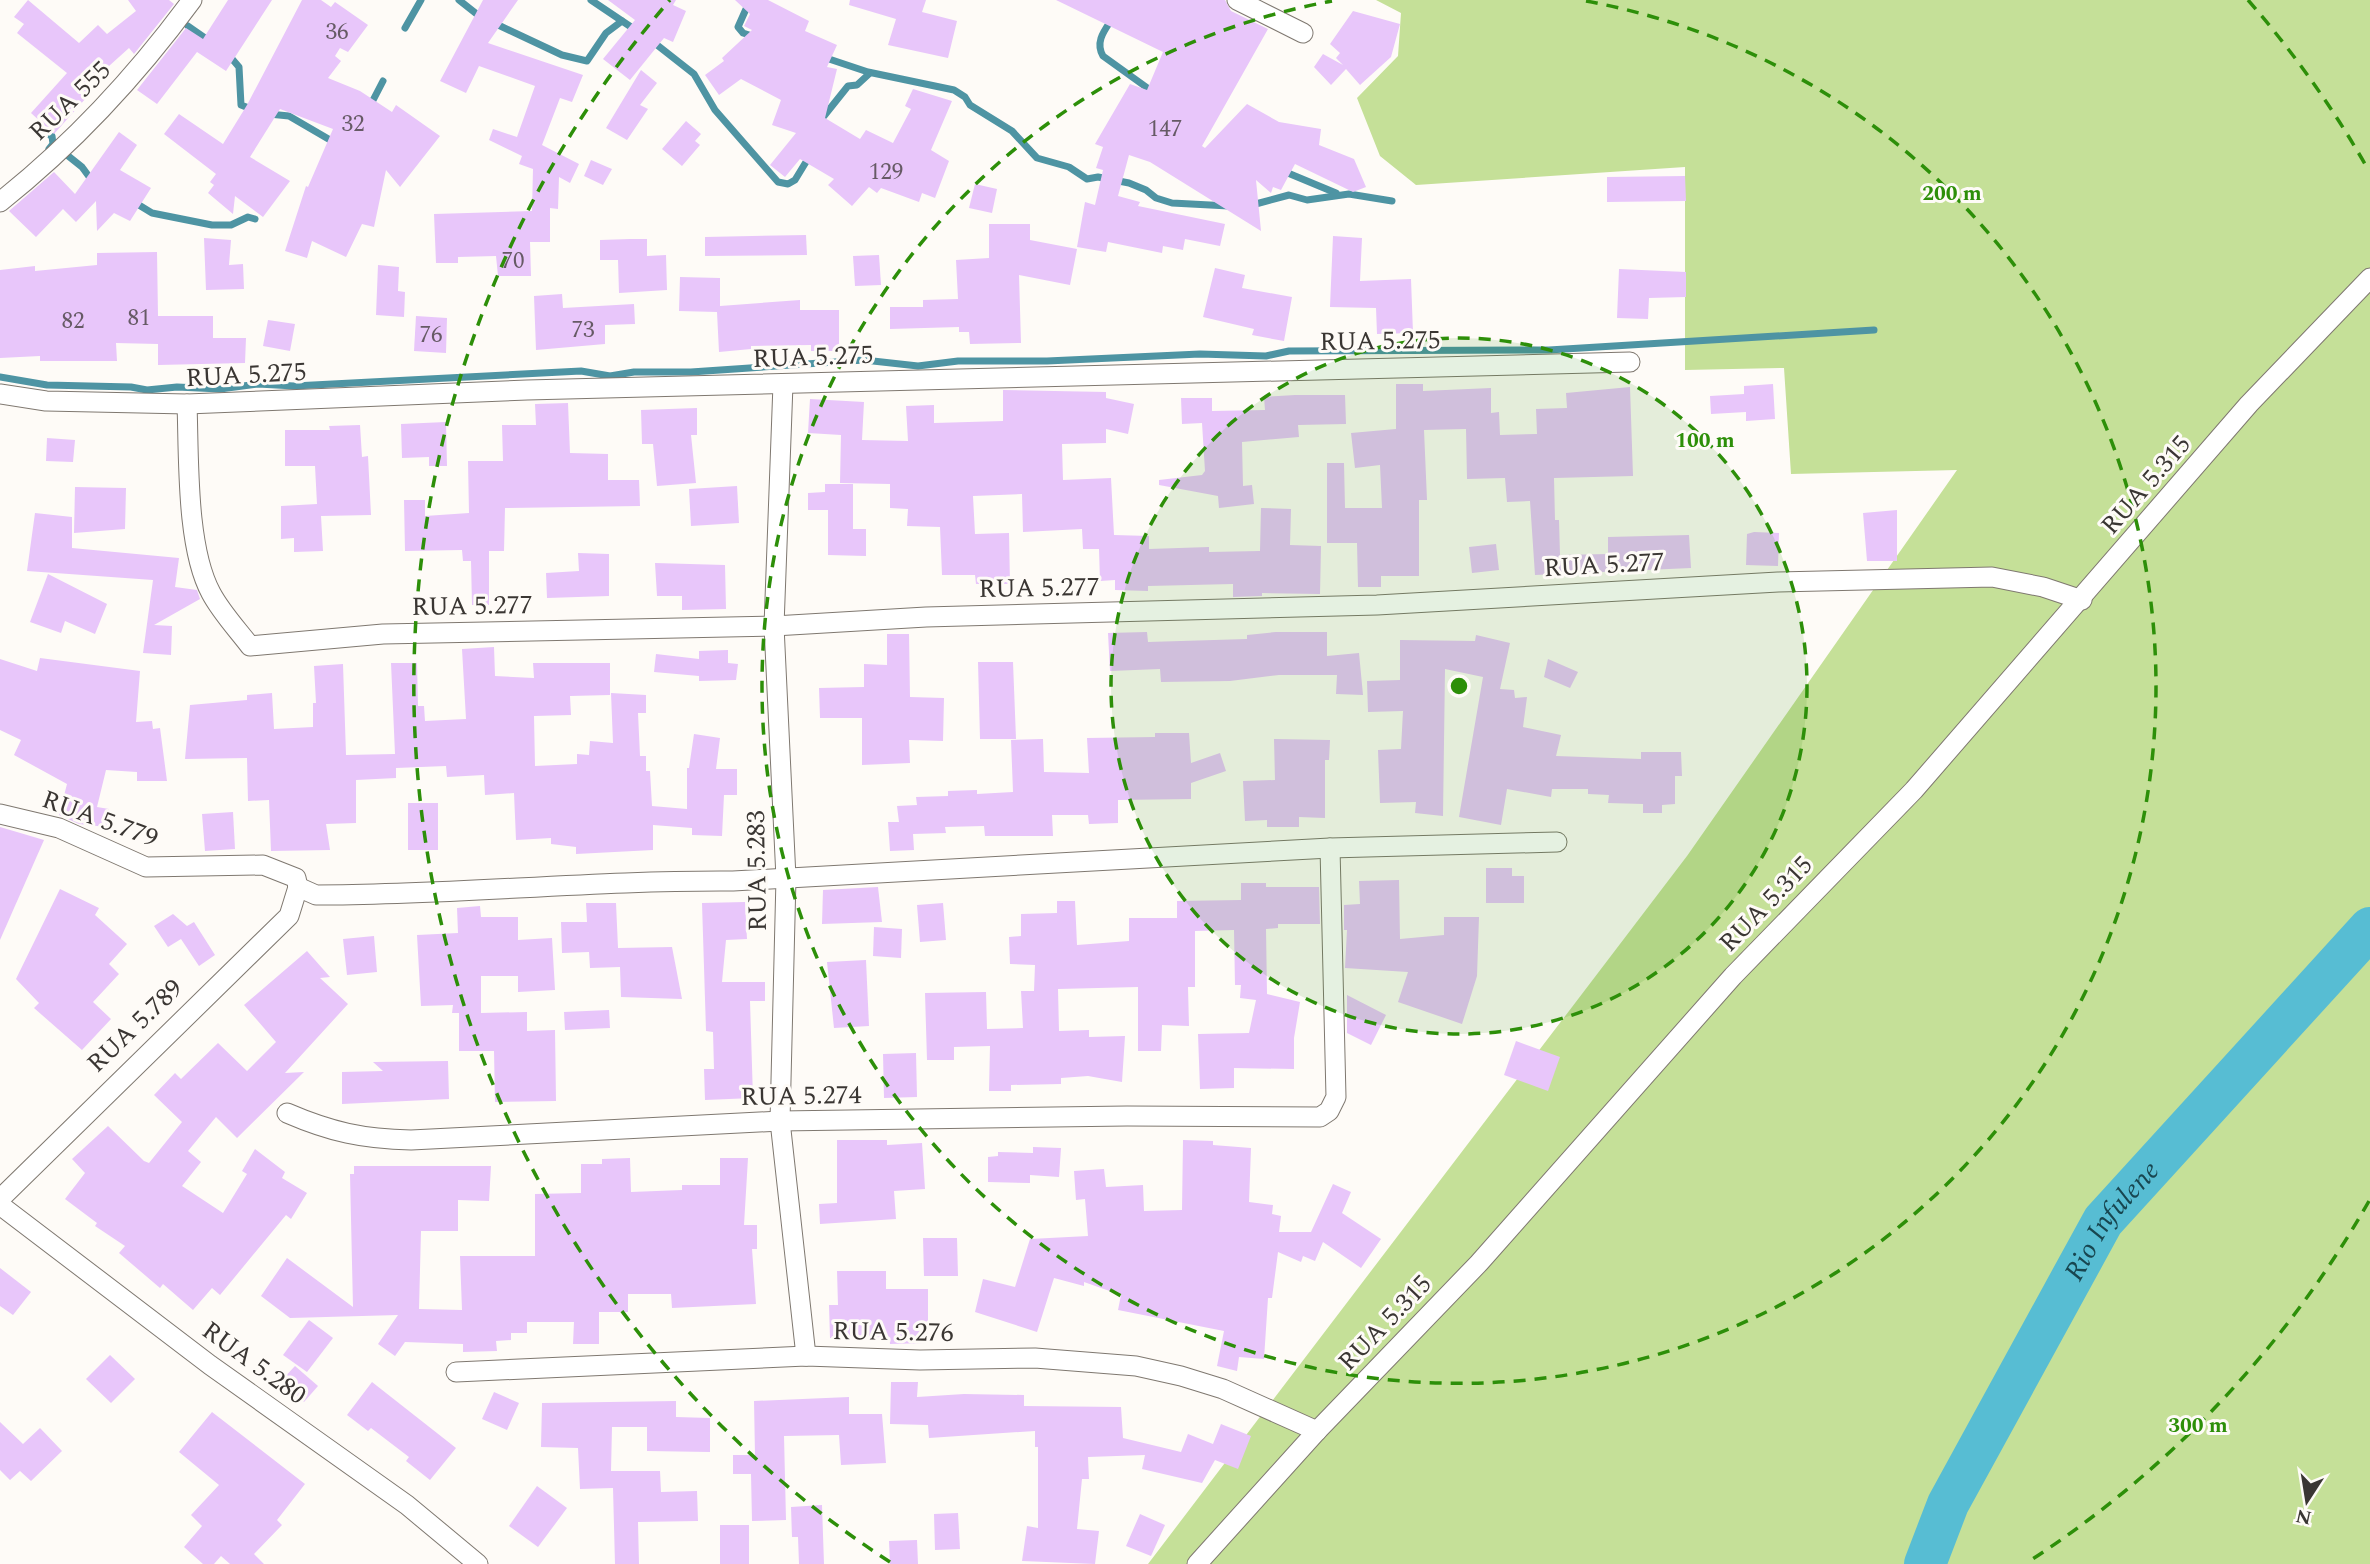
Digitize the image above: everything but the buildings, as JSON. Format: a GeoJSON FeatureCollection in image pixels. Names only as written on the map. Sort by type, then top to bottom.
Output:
{"type":"FeatureCollection","features":[{"type":"Feature","properties":{"kind":"street","name":"RUA 555"},"geometry":{"type":"LineString","coordinates":[[0,202],[111,101],[192,0]]}},
{"type":"Feature","properties":{"kind":"street"},"geometry":{"type":"LineString","coordinates":[[1237,0],[1303,33]]}},
{"type":"Feature","properties":{"kind":"street","name":"RUA 5.315"},"geometry":{"type":"LineString","coordinates":[[1197,1564],[1317,1432],[1479,1263],[1733,976],[1914,790],[2082,600],[2249,404],[2370,278]]}},
{"type":"Feature","properties":{"kind":"street","name":"RUA 5.275"},"geometry":{"type":"LineString","coordinates":[[0,394],[46,401],[187,404],[500,391],[1630,362]]}},
{"type":"Feature","properties":{"kind":"street","name":"RUA 5.283"},"geometry":{"type":"LineString","coordinates":[[783,384],[774,626],[786,878],[780,1121],[806,1356]]}},
{"type":"Feature","properties":{"kind":"street","name":"RUA 5.277"},"geometry":{"type":"LineString","coordinates":[[187,404],[191,486],[200,565],[211,593],[250,646],[383,634],[774,626],[926,617],[1377,605],[1779,582],[1992,577],[2043,587],[2082,600]]}},
{"type":"Feature","properties":{"kind":"street","name":"RUA 5.779"},"geometry":{"type":"LineString","coordinates":[[0,814],[58,828],[145,867],[263,865],[296,878],[298,887]]}},
{"type":"Feature","properties":{"kind":"street"},"geometry":{"type":"LineString","coordinates":[[298,887],[316,895],[334,895],[786,878],[1331,848],[1557,842]]}},
{"type":"Feature","properties":{"kind":"street","name":"RUA 5.274"},"geometry":{"type":"LineString","coordinates":[[287,1113],[328,1130],[366,1139],[411,1140],[780,1121],[1127,1116],[1320,1117],[1329,1111],[1336,1097],[1331,848]]}},
{"type":"Feature","properties":{"kind":"street","name":"RUA 5.789"},"geometry":{"type":"LineString","coordinates":[[0,1199],[289,916],[298,887]]}},
{"type":"Feature","properties":{"kind":"street","name":"RUA 5.280"},"geometry":{"type":"LineString","coordinates":[[0,1205],[210,1365],[407,1505],[478,1564]]}},
{"type":"Feature","properties":{"kind":"street","name":"RUA 5.276"},"geometry":{"type":"LineString","coordinates":[[456,1373],[806,1356],[920,1360],[1035,1358],[1136,1366],[1223,1389],[1317,1432]]}},
{"type":"Feature","properties":{"kind":"green space"},"geometry":{"type":"Polygon","coordinates":[[[1376,0],[2370,0],[2370,1564],[1148,1564],[1687,856],[1957,470],[1791,474],[1784,368],[1685,370],[1685,167],[1416,185],[1380,156],[1357,98],[1398,56],[1401,13],[1376,0]]]}},
{"type":"Feature","properties":{"kind":"waterway"},"geometry":{"type":"LineString","coordinates":[[405,28],[421,0]]}},
{"type":"Feature","properties":{"kind":"waterway"},"geometry":{"type":"LineString","coordinates":[[459,0],[483,19]]}},
{"type":"Feature","properties":{"kind":"waterway"},"geometry":{"type":"LineString","coordinates":[[591,0],[637,31]]}},
{"type":"Feature","properties":{"kind":"waterway"},"geometry":{"type":"LineString","coordinates":[[750,0],[738,27],[743,33],[755,37]]}},
{"type":"Feature","properties":{"kind":"waterway"},"geometry":{"type":"LineString","coordinates":[[1112,19],[1100,41],[1103,56],[1153,92]]}},
{"type":"Feature","properties":{"kind":"waterway"},"geometry":{"type":"LineString","coordinates":[[494,23],[562,55],[587,61],[606,33],[622,21]]}},
{"type":"Feature","properties":{"kind":"waterway"},"geometry":{"type":"LineString","coordinates":[[188,26],[211,42]]}},
{"type":"Feature","properties":{"kind":"waterway"},"geometry":{"type":"LineString","coordinates":[[652,41],[694,74],[715,110],[778,182],[788,184],[795,180],[809,157]]}},
{"type":"Feature","properties":{"kind":"waterway"},"geometry":{"type":"LineString","coordinates":[[227,53],[239,67],[241,105],[254,110]]}},
{"type":"Feature","properties":{"kind":"waterway"},"geometry":{"type":"LineString","coordinates":[[823,57],[868,72],[954,90],[965,97],[970,105],[1012,131],[1037,158],[1069,167],[1087,179],[1098,177],[1129,183],[1146,190],[1156,198],[1172,203],[1229,206]]}},
{"type":"Feature","properties":{"kind":"waterway"},"geometry":{"type":"LineString","coordinates":[[824,116],[848,86],[857,85],[870,73]]}},
{"type":"Feature","properties":{"kind":"waterway"},"geometry":{"type":"LineString","coordinates":[[369,108],[383,81]]}},
{"type":"Feature","properties":{"kind":"waterway"},"geometry":{"type":"LineString","coordinates":[[269,114],[289,116],[337,144]]}},
{"type":"Feature","properties":{"kind":"waterway"},"geometry":{"type":"LineString","coordinates":[[35,129],[52,136],[53,144],[49,149]]}},
{"type":"Feature","properties":{"kind":"waterway"},"geometry":{"type":"LineString","coordinates":[[62,151],[82,167],[93,182]]}},
{"type":"Feature","properties":{"kind":"waterway"},"geometry":{"type":"LineString","coordinates":[[1283,171],[1336,193]]}},
{"type":"Feature","properties":{"kind":"waterway"},"geometry":{"type":"LineString","coordinates":[[1252,205],[1289,195],[1307,200],[1349,194],[1392,201]]}},
{"type":"Feature","properties":{"kind":"waterway"},"geometry":{"type":"LineString","coordinates":[[134,202],[152,213],[212,225],[231,225],[248,217],[255,219]]}},
{"type":"Feature","properties":{"kind":"waterway"},"geometry":{"type":"LineString","coordinates":[[0,377],[47,385],[131,387],[147,390],[177,387],[220,389],[258,384],[294,386],[581,371],[610,376],[634,372],[691,372],[864,360],[918,366],[958,361],[1047,361],[1200,354],[1266,356],[1289,351],[1549,350],[1874,330]]}},
{"type":"Feature","properties":{"kind":"waterway","name":"Rio Infulene"},"geometry":{"type":"LineString","coordinates":[[1925,1564],[1948,1504],[2103,1221],[2370,928]]}}]}
